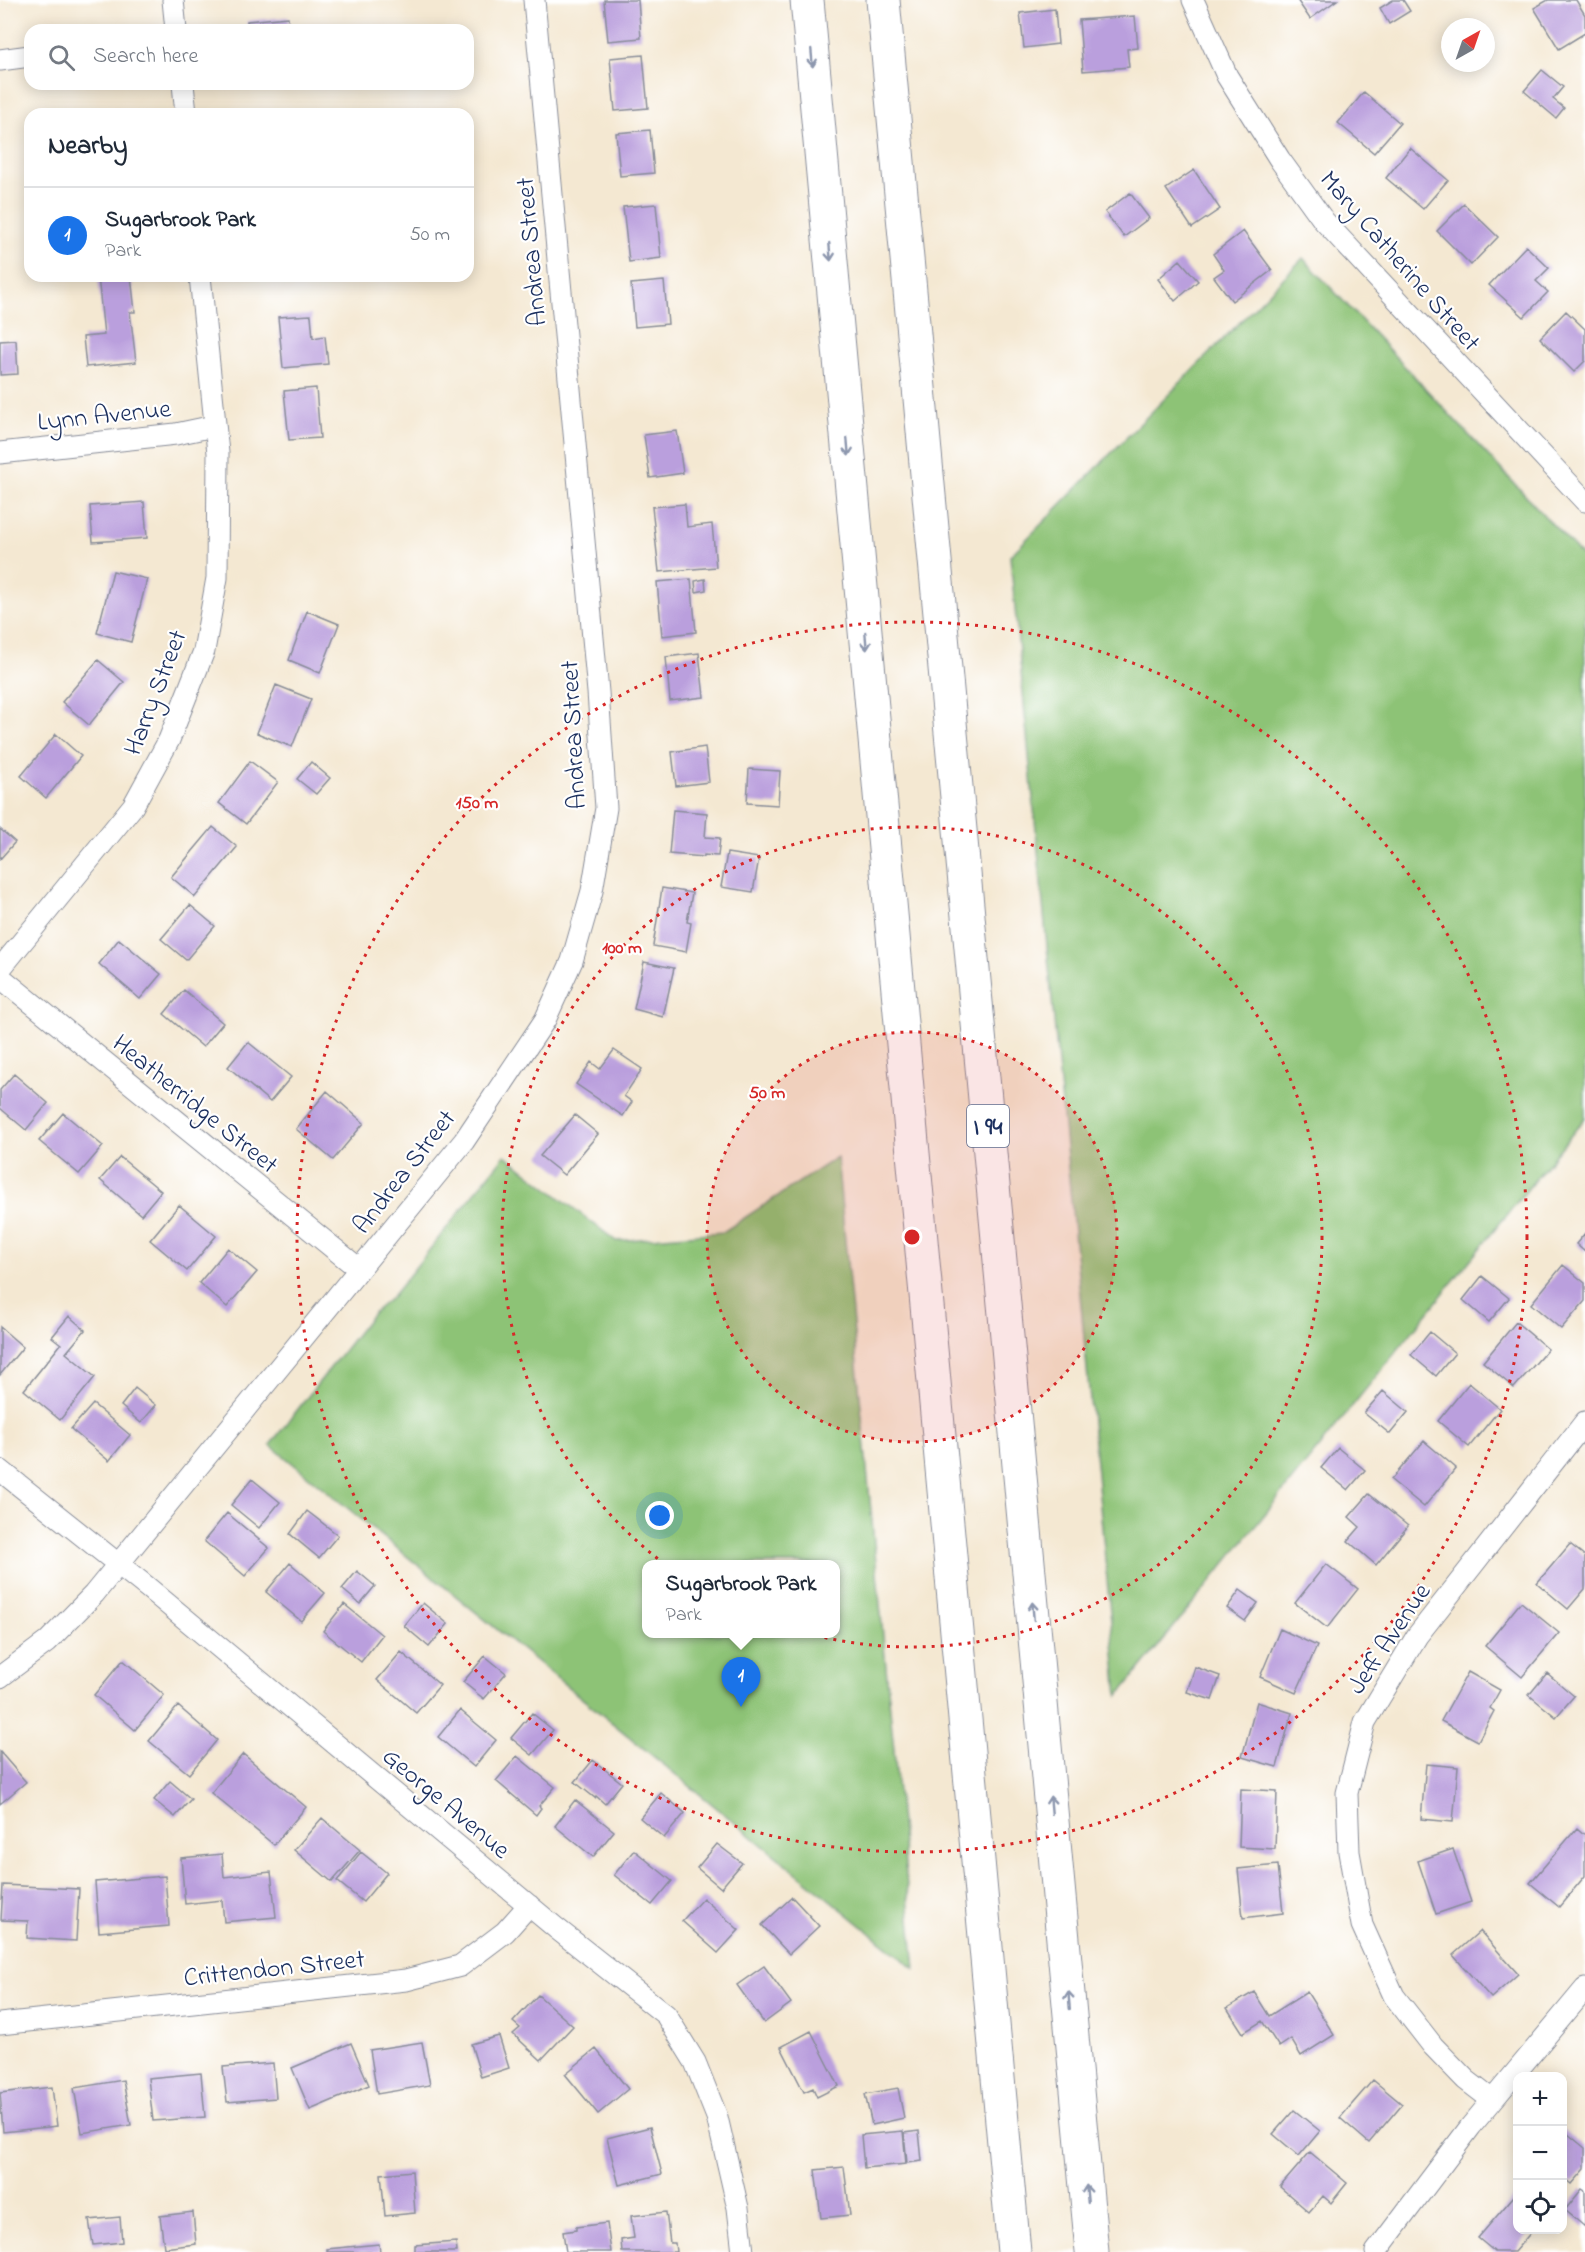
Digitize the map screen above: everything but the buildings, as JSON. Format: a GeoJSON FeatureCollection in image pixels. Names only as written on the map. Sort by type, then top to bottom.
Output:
{"type":"FeatureCollection","features":[{"type":"Feature","properties":{"kind":"highway"},"geometry":{"type":"LineString","coordinates":[[807,0],[1014,2252]]}},
{"type":"Feature","properties":{"kind":"highway","name":"I 94"},"geometry":{"type":"LineString","coordinates":[[883,0],[1092,2252]]}},
{"type":"Feature","properties":{"kind":"street"},"geometry":{"type":"LineString","coordinates":[[173,0],[175,24]]}},
{"type":"Feature","properties":{"kind":"street","name":"Andrea Street"},"geometry":{"type":"LineString","coordinates":[[0,1677],[47,1642],[94,1594],[464,1140],[545,1020],[572,961],[592,891],[606,808],[597,680],[534,0]]}},
{"type":"Feature","properties":{"kind":"street","name":"Mary Catherine Street"},"geometry":{"type":"LineString","coordinates":[[1193,0],[1227,76],[1280,160],[1324,221],[1585,501]]}},
{"type":"Feature","properties":{"kind":"street"},"geometry":{"type":"LineString","coordinates":[[0,60],[24,57]]}},
{"type":"Feature","properties":{"kind":"street"},"geometry":{"type":"LineString","coordinates":[[184,90],[185,108]]}},
{"type":"Feature","properties":{"kind":"street","name":"Harry Street"},"geometry":{"type":"LineString","coordinates":[[0,969],[134,806],[169,740],[204,651],[217,578],[218,453],[202,282]]}},
{"type":"Feature","properties":{"kind":"street","name":"Lynn Avenue"},"geometry":{"type":"LineString","coordinates":[[0,453],[176,434],[214,426]]}},
{"type":"Feature","properties":{"kind":"street","name":"Heatherridge Street"},"geometry":{"type":"LineString","coordinates":[[0,977],[359,1269]]}},
{"type":"Feature","properties":{"kind":"street","name":"Jeff Avenue"},"geometry":{"type":"LineString","coordinates":[[1492,2100],[1466,2080],[1433,2046],[1394,1996],[1362,1925],[1349,1852],[1347,1793],[1365,1722],[1417,1636],[1585,1422]]}},
{"type":"Feature","properties":{"kind":"street","name":"George Avenue"},"geometry":{"type":"LineString","coordinates":[[0,1470],[119,1564],[529,1905],[666,2015],[689,2053],[717,2117],[738,2208],[743,2252]]}},
{"type":"Feature","properties":{"kind":"street","name":"Crittendon Street"},"geometry":{"type":"LineString","coordinates":[[0,2024],[406,1980],[460,1966],[505,1932],[529,1905]]}},
{"type":"Feature","properties":{"kind":"street"},"geometry":{"type":"LineString","coordinates":[[1376,2252],[1423,2187],[1492,2100],[1585,1989]]}},
{"type":"Feature","properties":{"kind":"green space"},"geometry":{"type":"Polygon","coordinates":[[[1303,258],[1585,559],[1585,1118],[1118,1696],[1010,556],[1303,258]]]}},
{"type":"Feature","properties":{"kind":"green space"},"geometry":{"type":"Polygon","coordinates":[[[505,1155],[616,1241],[723,1232],[837,1157],[915,1969],[270,1445],[373,1313],[391,1298],[505,1155]]]}},
{"type":"Feature","properties":{"kind":"place","name":"Sugarbrook Park"},"geometry":{"type":"Point","coordinates":[741,1707]}}]}
